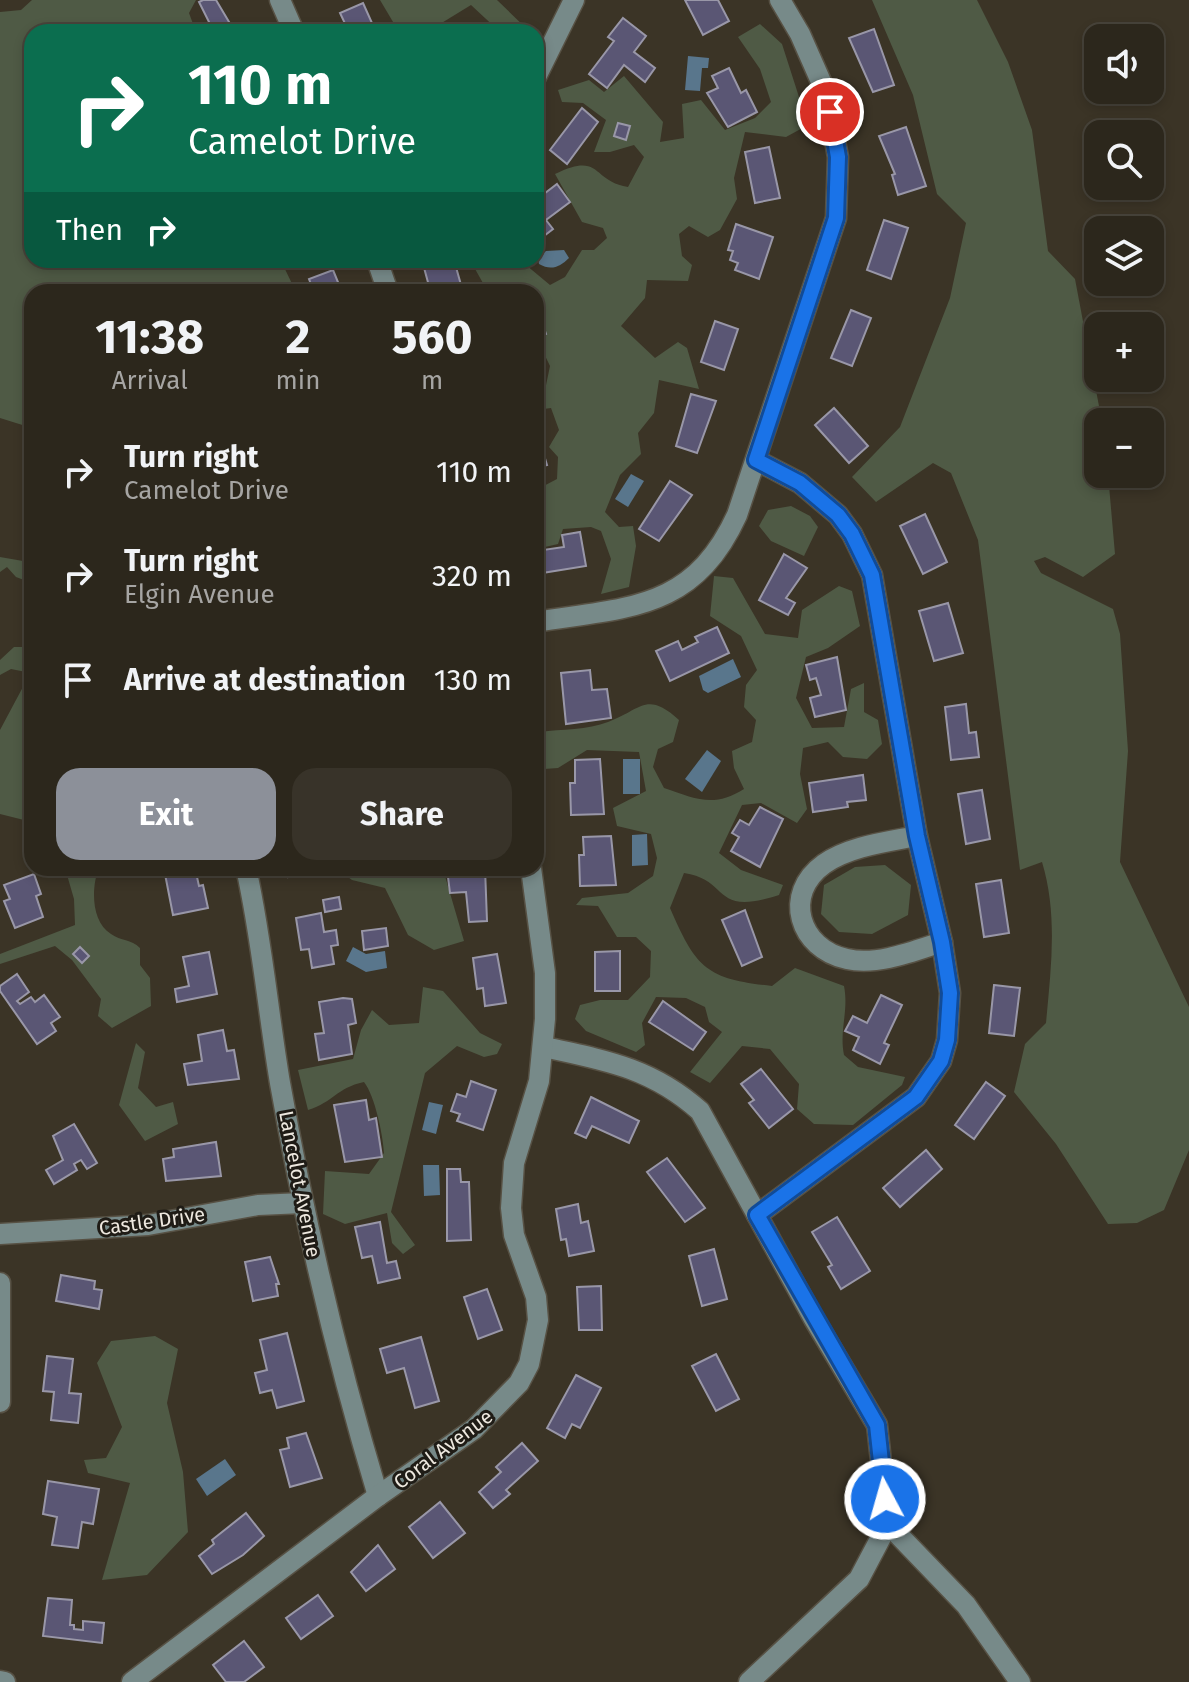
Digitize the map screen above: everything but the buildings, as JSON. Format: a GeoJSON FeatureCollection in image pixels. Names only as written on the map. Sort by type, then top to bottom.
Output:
{"type":"FeatureCollection","features":[{"type":"Feature","properties":{"kind":"street"},"geometry":{"type":"LineString","coordinates":[[280,0],[290,24]]}},
{"type":"Feature","properties":{"kind":"street"},"geometry":{"type":"LineString","coordinates":[[544,61],[574,0]]}},
{"type":"Feature","properties":{"kind":"street"},"geometry":{"type":"LineString","coordinates":[[544,621],[641,605],[682,587],[701,570],[728,535],[824,261],[836,207],[838,157],[826,93],[800,34],[780,0]]}},
{"type":"Feature","properties":{"kind":"street"},"geometry":{"type":"LineString","coordinates":[[756,460],[821,499],[852,534],[863,554],[878,597],[917,836],[942,942],[950,1017],[941,1061],[916,1097],[757,1215]]}},
{"type":"Feature","properties":{"kind":"street"},"geometry":{"type":"LineString","coordinates":[[917,836],[874,844],[826,862],[809,876],[801,889],[801,910],[807,935],[824,952],[850,960],[904,954],[942,942]]}},
{"type":"Feature","properties":{"kind":"street","name":"Lancelot Avenue"},"geometry":{"type":"LineString","coordinates":[[247,876],[303,1203],[338,1360],[378,1496]]}},
{"type":"Feature","properties":{"kind":"street","name":"Coral Avenue"},"geometry":{"type":"LineString","coordinates":[[132,1682],[485,1419],[506,1400],[529,1364],[538,1320],[536,1297],[514,1235],[511,1208],[514,1163],[539,1081],[544,1047],[545,973],[532,876]]}},
{"type":"Feature","properties":{"kind":"street"},"geometry":{"type":"LineString","coordinates":[[544,1047],[638,1070],[673,1087],[700,1111],[877,1425],[888,1524],[859,1579],[749,1682]]}},
{"type":"Feature","properties":{"kind":"street","name":"Castle Drive"},"geometry":{"type":"LineString","coordinates":[[0,1234],[148,1225],[258,1205],[303,1203]]}},
{"type":"Feature","properties":{"kind":"street"},"geometry":{"type":"LineString","coordinates":[[0,1283],[0,1402]]}},
{"type":"Feature","properties":{"kind":"street"},"geometry":{"type":"LineString","coordinates":[[888,1524],[966,1605],[1020,1682]]}},
{"type":"Feature","properties":{"kind":"green space"},"geometry":{"type":"Polygon","coordinates":[[[32,0],[196,0],[189,13],[193,24],[24,24],[24,268],[284,268],[292,284],[24,284],[24,426],[0,418],[0,12],[21,10],[32,0]]]}},
{"type":"Feature","properties":{"kind":"green space"},"geometry":{"type":"Polygon","coordinates":[[[380,0],[497,0],[522,24],[491,24],[471,5],[440,24],[394,24],[380,0]]]}},
{"type":"Feature","properties":{"kind":"green space"},"geometry":{"type":"Polygon","coordinates":[[[872,0],[977,0],[1008,62],[1032,130],[1048,251],[1075,279],[1084,327],[1084,392],[1096,392],[1099,408],[1084,408],[1084,488],[1109,488],[1115,554],[1083,577],[1045,557],[1034,561],[1041,573],[1113,609],[1120,634],[1128,751],[1120,862],[1189,1007],[1189,1150],[1164,1210],[1137,1223],[1108,1224],[1056,1144],[1014,1092],[1025,1044],[1046,1023],[1052,922],[1042,862],[1020,870],[978,540],[951,473],[933,463],[876,502],[852,477],[900,427],[950,298],[966,223],[937,194],[913,95],[872,0]]]}},
{"type":"Feature","properties":{"kind":"green space"},"geometry":{"type":"Polygon","coordinates":[[[760,24],[782,44],[808,125],[786,137],[745,132],[734,178],[737,199],[720,230],[708,237],[689,226],[679,234],[682,256],[692,265],[688,281],[647,280],[645,298],[621,326],[655,358],[678,342],[687,348],[699,389],[659,380],[654,413],[638,433],[641,454],[620,475],[605,512],[619,527],[633,526],[636,546],[629,587],[601,594],[611,559],[601,531],[591,527],[563,529],[558,544],[544,547],[544,486],[557,479],[558,457],[549,447],[559,430],[551,408],[544,409],[544,391],[550,366],[544,354],[544,284],[484,284],[474,268],[530,268],[550,285],[565,277],[582,250],[594,250],[607,238],[603,228],[582,222],[555,174],[581,165],[589,166],[616,184],[628,187],[644,157],[634,145],[610,152],[594,152],[606,120],[583,103],[562,102],[558,90],[589,80],[604,92],[624,76],[663,122],[660,142],[684,138],[682,104],[701,100],[725,130],[755,118],[771,102],[760,69],[738,37],[760,24]]]}},
{"type":"Feature","properties":{"kind":"green space"},"geometry":{"type":"Polygon","coordinates":[[[791,506],[810,516],[818,527],[804,556],[771,541],[759,526],[768,510],[791,506]]]}},
{"type":"Feature","properties":{"kind":"green space"},"geometry":{"type":"Polygon","coordinates":[[[0,557],[23,561],[24,580],[16,577],[7,567],[0,572],[0,557]]]}},
{"type":"Feature","properties":{"kind":"green space"},"geometry":{"type":"Polygon","coordinates":[[[714,576],[733,578],[765,634],[798,638],[802,610],[839,586],[852,591],[860,626],[828,648],[806,657],[796,698],[812,728],[844,727],[851,689],[864,683],[864,712],[878,720],[882,744],[867,759],[843,757],[828,742],[803,748],[800,774],[807,809],[797,823],[761,803],[742,805],[719,853],[741,870],[783,885],[779,895],[757,901],[731,900],[709,882],[684,873],[670,908],[696,957],[718,974],[772,986],[795,968],[844,986],[844,1055],[858,1067],[905,1077],[902,1085],[853,1125],[814,1124],[797,1109],[799,1084],[770,1049],[742,1046],[710,1083],[690,1072],[722,1032],[709,1022],[705,1007],[686,998],[656,997],[642,1023],[645,1045],[636,1052],[586,1031],[575,1019],[580,1005],[600,1000],[628,1000],[650,977],[651,951],[636,937],[617,937],[598,906],[576,905],[582,898],[628,893],[653,876],[657,858],[651,834],[617,826],[613,808],[646,791],[639,752],[587,750],[558,768],[544,769],[544,732],[592,727],[644,705],[659,706],[679,720],[673,742],[658,749],[653,767],[664,788],[705,800],[723,798],[744,789],[734,768],[732,751],[752,742],[756,720],[744,707],[746,685],[757,670],[741,636],[710,616],[714,576]]]}},
{"type":"Feature","properties":{"kind":"green space"},"geometry":{"type":"Polygon","coordinates":[[[14,647],[24,647],[24,672],[11,669],[0,675],[0,660],[14,647]]]}},
{"type":"Feature","properties":{"kind":"green space"},"geometry":{"type":"Polygon","coordinates":[[[24,685],[24,820],[0,814],[0,730],[24,685]]]}},
{"type":"Feature","properties":{"kind":"green space"},"geometry":{"type":"Polygon","coordinates":[[[885,865],[911,885],[908,915],[872,934],[839,932],[821,914],[824,885],[855,867],[885,865]]]}},
{"type":"Feature","properties":{"kind":"green space"},"geometry":{"type":"Polygon","coordinates":[[[67,876],[97,876],[94,904],[100,921],[111,934],[140,948],[140,965],[150,978],[151,1006],[112,1028],[98,1016],[101,999],[72,960],[55,946],[0,964],[0,954],[75,925],[74,899],[67,876]]]}},
{"type":"Feature","properties":{"kind":"green space"},"geometry":{"type":"Polygon","coordinates":[[[347,876],[445,876],[464,941],[434,950],[408,935],[385,888],[347,876]]]}},
{"type":"Feature","properties":{"kind":"green space"},"geometry":{"type":"Polygon","coordinates":[[[423,987],[443,991],[480,1033],[502,1044],[497,1054],[484,1057],[457,1046],[425,1073],[391,1212],[415,1245],[403,1254],[392,1243],[387,1213],[345,1224],[323,1214],[325,1171],[369,1174],[384,1153],[378,1116],[368,1088],[364,1082],[355,1085],[308,1110],[298,1070],[353,1059],[361,1030],[372,1010],[389,1025],[419,1023],[423,987]]]}},
{"type":"Feature","properties":{"kind":"green space"},"geometry":{"type":"Polygon","coordinates":[[[136,1043],[145,1052],[138,1088],[156,1107],[173,1102],[178,1124],[145,1141],[119,1105],[136,1043]]]}},
{"type":"Feature","properties":{"kind":"green space"},"geometry":{"type":"Polygon","coordinates":[[[155,1336],[178,1349],[167,1403],[183,1472],[188,1532],[147,1575],[102,1580],[130,1483],[88,1473],[84,1460],[106,1458],[122,1427],[97,1363],[111,1341],[155,1336]]]}},
{"type":"Feature","properties":{"kind":"water"},"geometry":{"type":"Polygon","coordinates":[[[688,56],[709,58],[708,68],[702,68],[700,91],[685,90],[688,56]]]}},
{"type":"Feature","properties":{"kind":"water"},"geometry":{"type":"Polygon","coordinates":[[[564,250],[569,258],[559,266],[547,267],[544,266],[546,251],[564,250]]]}},
{"type":"Feature","properties":{"kind":"water"},"geometry":{"type":"Polygon","coordinates":[[[631,474],[644,481],[628,507],[615,499],[631,474]]]}},
{"type":"Feature","properties":{"kind":"water"},"geometry":{"type":"Polygon","coordinates":[[[733,659],[741,677],[708,693],[703,690],[699,676],[733,659]]]}},
{"type":"Feature","properties":{"kind":"water"},"geometry":{"type":"Polygon","coordinates":[[[707,750],[721,761],[702,792],[685,779],[707,750]]]}},
{"type":"Feature","properties":{"kind":"water"},"geometry":{"type":"Polygon","coordinates":[[[623,759],[640,759],[640,794],[623,794],[623,759]]]}},
{"type":"Feature","properties":{"kind":"water"},"geometry":{"type":"Polygon","coordinates":[[[647,834],[648,865],[632,866],[632,835],[647,834]]]}},
{"type":"Feature","properties":{"kind":"water"},"geometry":{"type":"Polygon","coordinates":[[[353,947],[366,954],[385,951],[387,968],[366,972],[346,961],[353,947]]]}},
{"type":"Feature","properties":{"kind":"water"},"geometry":{"type":"Polygon","coordinates":[[[429,1102],[443,1105],[436,1134],[422,1130],[429,1102]]]}},
{"type":"Feature","properties":{"kind":"water"},"geometry":{"type":"Polygon","coordinates":[[[423,1165],[439,1165],[440,1195],[424,1196],[423,1165]]]}},
{"type":"Feature","properties":{"kind":"water"},"geometry":{"type":"Polygon","coordinates":[[[225,1459],[236,1475],[207,1496],[196,1479],[225,1459]]]}},
{"type":"Feature","properties":{"kind":"route"},"geometry":{"type":"LineString","coordinates":[[830,112],[838,157],[836,218],[756,460],[800,483],[838,515],[852,534],[872,575],[917,836],[942,942],[950,993],[950,1017],[941,1061],[916,1097],[757,1215],[877,1425],[885,1499]]}}]}
